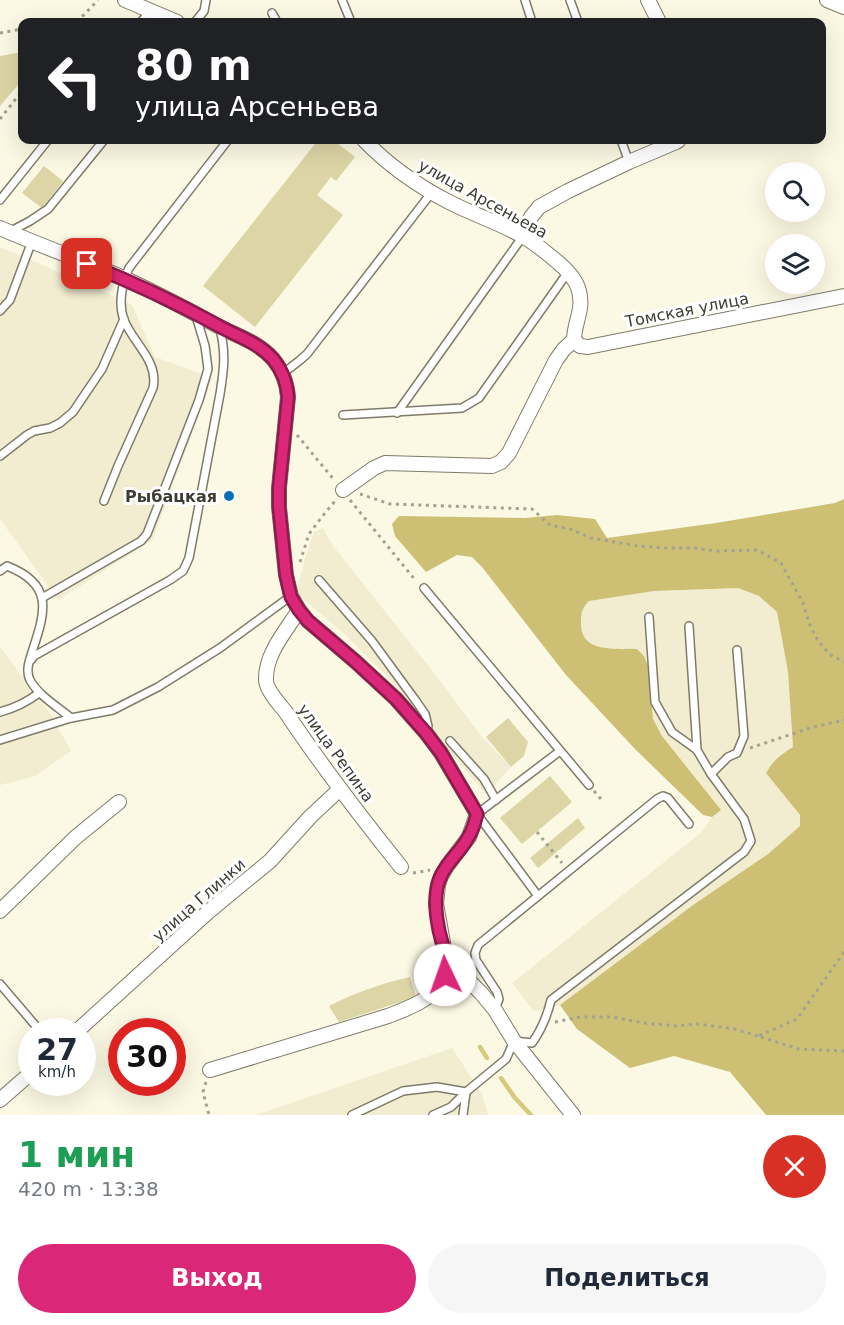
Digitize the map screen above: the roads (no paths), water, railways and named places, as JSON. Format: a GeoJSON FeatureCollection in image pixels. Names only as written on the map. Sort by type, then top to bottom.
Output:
{"type":"FeatureCollection","features":[{"type":"Feature","properties":{"kind":"street"},"geometry":{"type":"LineString","coordinates":[[126,0],[168,18]]}},
{"type":"Feature","properties":{"kind":"street"},"geometry":{"type":"LineString","coordinates":[[648,0],[657,18]]}},
{"type":"Feature","properties":{"kind":"street"},"geometry":{"type":"LineString","coordinates":[[827,0],[844,7]]}},
{"type":"Feature","properties":{"kind":"street","name":"улица Арсеньева"},"geometry":{"type":"LineString","coordinates":[[344,490],[374,468],[385,463],[492,466],[501,462],[509,453],[556,360],[574,340],[581,300],[576,284],[568,272],[540,247],[523,236],[432,192],[407,176],[368,144]]}},
{"type":"Feature","properties":{"kind":"street"},"geometry":{"type":"LineString","coordinates":[[523,236],[531,217],[539,207],[568,191],[671,144]]}},
{"type":"Feature","properties":{"kind":"street"},"geometry":{"type":"LineString","coordinates":[[4,230],[124,279],[195,312],[251,342],[274,360],[287,383],[288,397],[279,507],[286,575],[291,597],[308,621],[396,699],[426,733],[441,753],[477,814],[469,837],[447,866],[438,885],[436,904],[444,948],[449,961],[495,1011],[514,1041],[573,1115]]}},
{"type":"Feature","properties":{"kind":"street","name":"Томская улица"},"geometry":{"type":"LineString","coordinates":[[574,340],[580,346],[588,347],[844,296]]}},
{"type":"Feature","properties":{"kind":"street","name":"улица Репина"},"geometry":{"type":"LineString","coordinates":[[299,610],[267,666],[266,684],[340,789],[401,867]]}},
{"type":"Feature","properties":{"kind":"street","name":"улица Глинки"},"geometry":{"type":"LineString","coordinates":[[91,1018],[208,912],[270,861],[311,816],[340,789]]}},
{"type":"Feature","properties":{"kind":"street"},"geometry":{"type":"LineString","coordinates":[[0,911],[76,837],[119,802]]}},
{"type":"Feature","properties":{"kind":"street"},"geometry":{"type":"LineString","coordinates":[[210,1070],[388,1016],[410,1007],[434,992],[441,983],[449,961]]}},
{"type":"Feature","properties":{"kind":"street"},"geometry":{"type":"LineString","coordinates":[[0,1100],[18,1084]]}},
{"type":"Feature","properties":{"kind":"lane"},"geometry":{"type":"LineString","coordinates":[[198,18],[204,11],[206,0]]}},
{"type":"Feature","properties":{"kind":"lane"},"geometry":{"type":"LineString","coordinates":[[342,0],[349,18]]}},
{"type":"Feature","properties":{"kind":"lane"},"geometry":{"type":"LineString","coordinates":[[525,0],[531,18]]}},
{"type":"Feature","properties":{"kind":"lane"},"geometry":{"type":"LineString","coordinates":[[570,0],[577,18]]}},
{"type":"Feature","properties":{"kind":"lane"},"geometry":{"type":"LineString","coordinates":[[144,18],[151,10]]}},
{"type":"Feature","properties":{"kind":"lane"},"geometry":{"type":"LineString","coordinates":[[273,13],[275,18]]}},
{"type":"Feature","properties":{"kind":"lane"},"geometry":{"type":"LineString","coordinates":[[0,200],[45,144]]}},
{"type":"Feature","properties":{"kind":"lane"},"geometry":{"type":"LineString","coordinates":[[4,230],[30,221],[48,209],[101,144]]}},
{"type":"Feature","properties":{"kind":"lane"},"geometry":{"type":"LineString","coordinates":[[104,501],[155,379],[153,368],[124,319],[121,299],[124,279],[129,268],[225,144]]}},
{"type":"Feature","properties":{"kind":"lane"},"geometry":{"type":"LineString","coordinates":[[622,144],[629,162]]}},
{"type":"Feature","properties":{"kind":"lane"},"geometry":{"type":"LineString","coordinates":[[282,374],[307,354],[432,192]]}},
{"type":"Feature","properties":{"kind":"lane"},"geometry":{"type":"LineString","coordinates":[[398,413],[523,236]]}},
{"type":"Feature","properties":{"kind":"lane"},"geometry":{"type":"LineString","coordinates":[[0,311],[10,300],[32,242]]}},
{"type":"Feature","properties":{"kind":"lane"},"geometry":{"type":"LineString","coordinates":[[343,415],[462,408],[479,398],[568,272]]}},
{"type":"Feature","properties":{"kind":"lane"},"geometry":{"type":"LineString","coordinates":[[42,598],[141,541],[147,534],[199,400],[208,369],[205,346],[195,312]]}},
{"type":"Feature","properties":{"kind":"lane"},"geometry":{"type":"LineString","coordinates":[[0,456],[27,435],[60,423],[73,412],[102,369],[124,319]]}},
{"type":"Feature","properties":{"kind":"lane"},"geometry":{"type":"LineString","coordinates":[[29,661],[183,571],[189,558],[222,385],[224,349],[219,326]]}},
{"type":"Feature","properties":{"kind":"lane"},"geometry":{"type":"LineString","coordinates":[[0,571],[7,566],[20,571],[29,577],[42,598],[44,608],[41,627],[29,661],[30,679],[39,693],[71,718]]}},
{"type":"Feature","properties":{"kind":"lane"},"geometry":{"type":"LineString","coordinates":[[319,580],[372,641],[416,701],[425,714],[428,726],[426,733]]}},
{"type":"Feature","properties":{"kind":"lane"},"geometry":{"type":"LineString","coordinates":[[424,588],[589,785]]}},
{"type":"Feature","properties":{"kind":"lane"},"geometry":{"type":"LineString","coordinates":[[0,741],[71,718],[113,710],[158,687],[220,648],[291,597]]}},
{"type":"Feature","properties":{"kind":"lane"},"geometry":{"type":"LineString","coordinates":[[433,1115],[451,1107],[506,1059],[514,1041],[532,1043],[547,1018],[551,1000],[744,852],[751,841],[744,819],[711,774],[697,750],[672,732],[655,702],[649,617]]}},
{"type":"Feature","properties":{"kind":"lane"},"geometry":{"type":"LineString","coordinates":[[689,626],[697,750]]}},
{"type":"Feature","properties":{"kind":"lane"},"geometry":{"type":"LineString","coordinates":[[711,774],[737,753],[744,736],[737,650]]}},
{"type":"Feature","properties":{"kind":"lane"},"geometry":{"type":"LineString","coordinates":[[0,712],[10,710],[39,693]]}},
{"type":"Feature","properties":{"kind":"lane"},"geometry":{"type":"LineString","coordinates":[[450,741],[484,779],[496,800]]}},
{"type":"Feature","properties":{"kind":"lane"},"geometry":{"type":"LineString","coordinates":[[538,896],[477,814],[560,751]]}},
{"type":"Feature","properties":{"kind":"lane"},"geometry":{"type":"LineString","coordinates":[[495,1011],[499,999],[497,992],[476,960],[475,952],[478,945],[657,799],[663,796],[668,798],[689,824]]}},
{"type":"Feature","properties":{"kind":"lane"},"geometry":{"type":"LineString","coordinates":[[0,984],[28,1018]]}},
{"type":"Feature","properties":{"kind":"lane"},"geometry":{"type":"LineString","coordinates":[[352,1115],[403,1091],[437,1087],[466,1092]]}},
{"type":"Feature","properties":{"kind":"lane"},"geometry":{"type":"LineString","coordinates":[[463,1115],[466,1092]]}},
{"type":"Feature","properties":{"kind":"waterway"},"geometry":{"type":"LineString","coordinates":[[480,1047],[487,1058]]}},
{"type":"Feature","properties":{"kind":"waterway"},"geometry":{"type":"LineString","coordinates":[[501,1078],[531,1115]]}},
{"type":"Feature","properties":{"kind":"place","name":"Рыбацкая"},"geometry":{"type":"Point","coordinates":[229,496]}}]}
